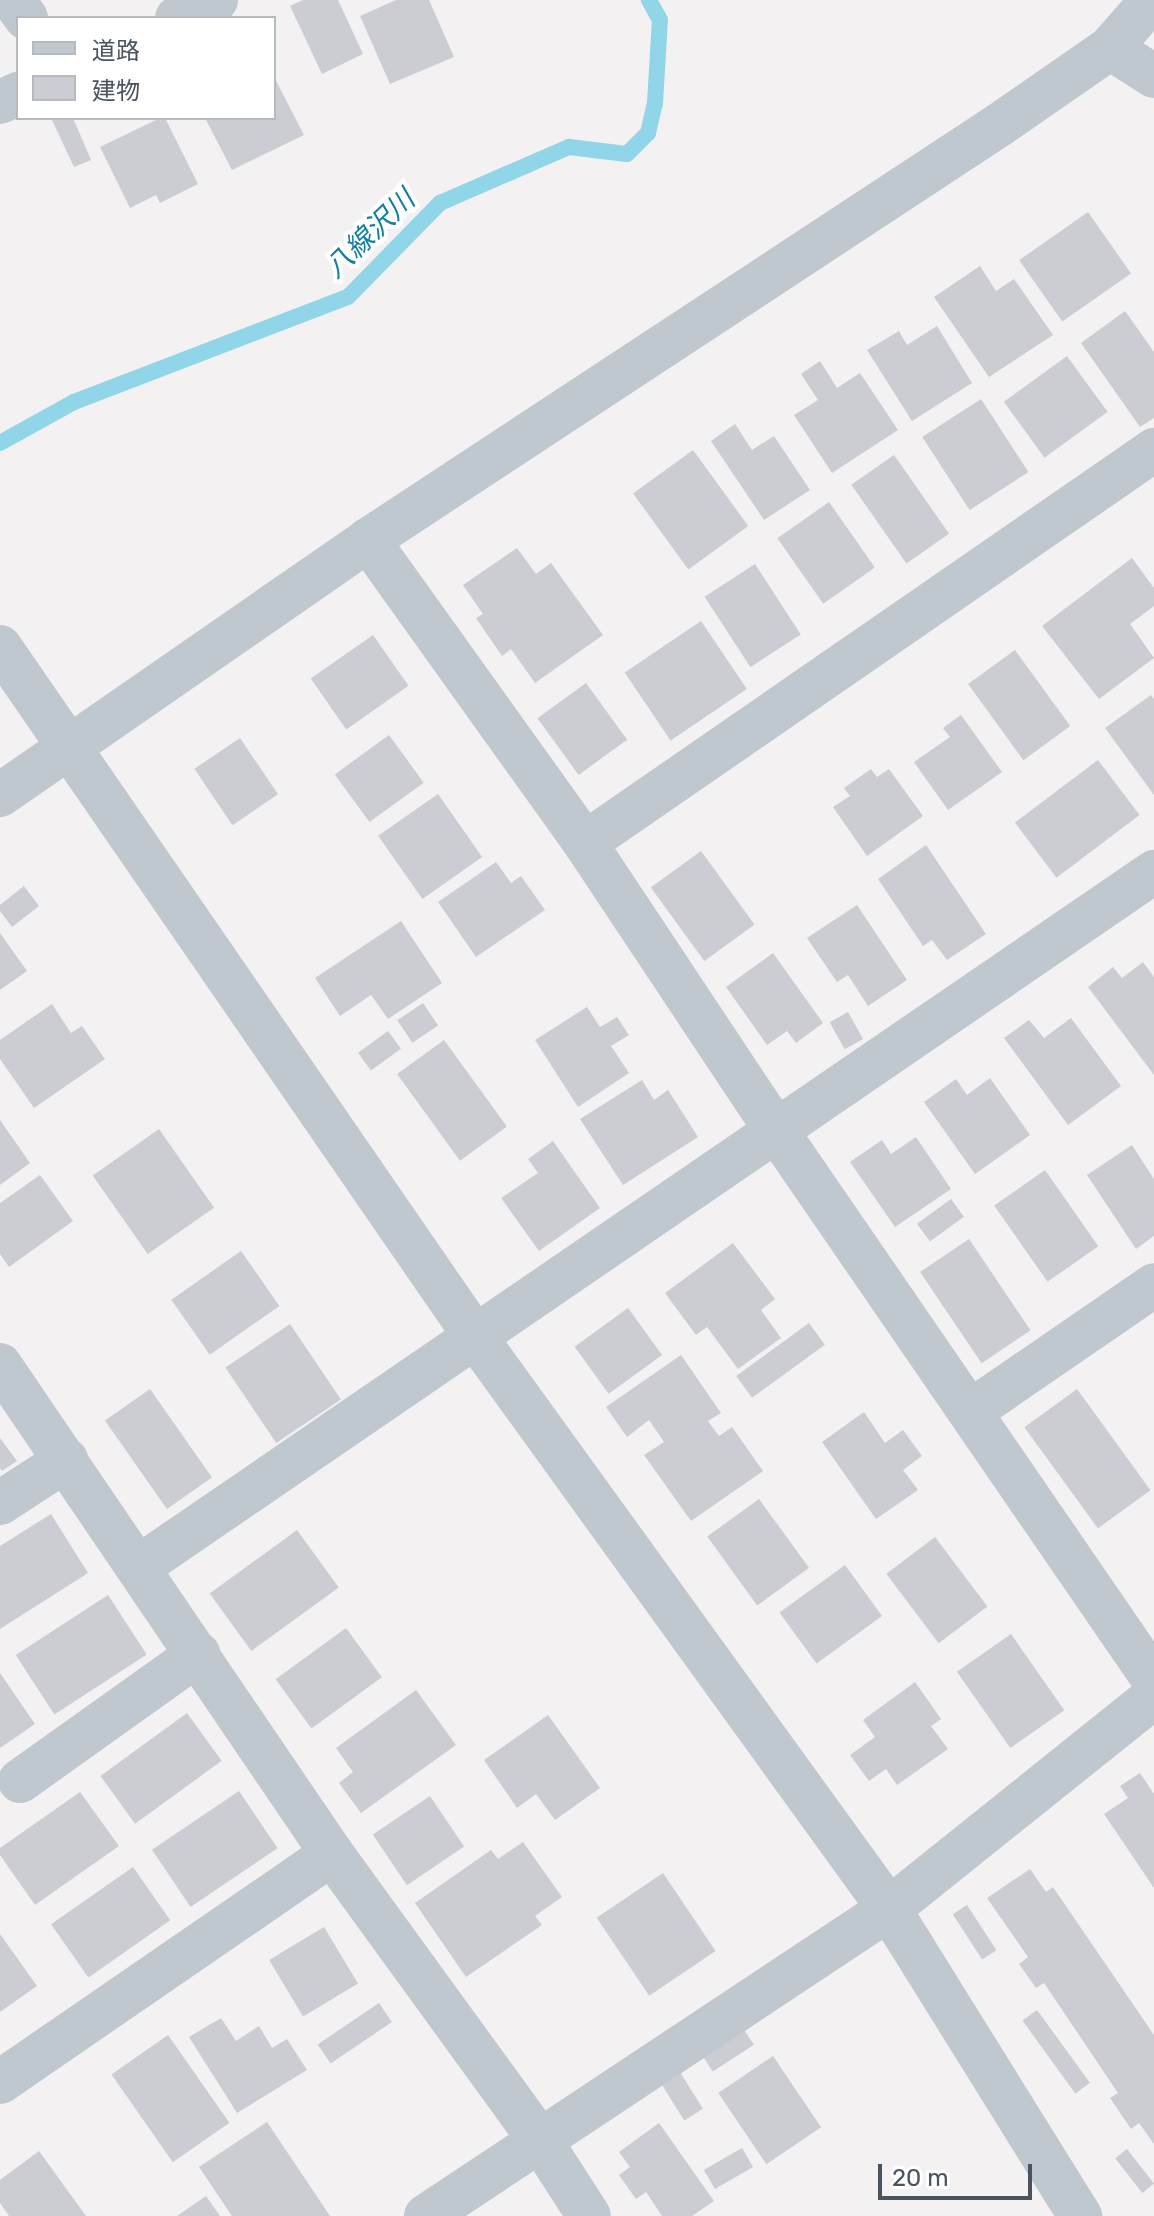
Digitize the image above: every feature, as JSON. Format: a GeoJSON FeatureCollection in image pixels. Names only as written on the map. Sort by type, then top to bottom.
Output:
{"type":"FeatureCollection","features":[{"type":"Feature","properties":{"kind":"street"},"geometry":{"type":"LineString","coordinates":[[181,16],[216,0]]}},
{"type":"Feature","properties":{"kind":"street"},"geometry":{"type":"LineString","coordinates":[[0,795],[66,746],[368,540],[999,125],[1110,48],[1152,0]]}},
{"type":"Feature","properties":{"kind":"street"},"geometry":{"type":"LineString","coordinates":[[1110,48],[1154,76]]}},
{"type":"Feature","properties":{"kind":"street"},"geometry":{"type":"LineString","coordinates":[[585,843],[1154,450]]}},
{"type":"Feature","properties":{"kind":"street"},"geometry":{"type":"LineString","coordinates":[[368,540],[585,843],[776,1130],[1154,1680]]}},
{"type":"Feature","properties":{"kind":"street"},"geometry":{"type":"LineString","coordinates":[[0,647],[474,1335],[889,1909],[1080,2216]]}},
{"type":"Feature","properties":{"kind":"street"},"geometry":{"type":"LineString","coordinates":[[140,1566],[1154,872]]}},
{"type":"Feature","properties":{"kind":"street"},"geometry":{"type":"LineString","coordinates":[[971,1411],[1154,1285]]}},
{"type":"Feature","properties":{"kind":"street"},"geometry":{"type":"LineString","coordinates":[[0,1365],[140,1566],[332,1854],[540,2140],[589,2216]]}},
{"type":"Feature","properties":{"kind":"street"},"geometry":{"type":"LineString","coordinates":[[0,1503],[66,1460]]}},
{"type":"Feature","properties":{"kind":"street"},"geometry":{"type":"LineString","coordinates":[[20,1781],[198,1654]]}},
{"type":"Feature","properties":{"kind":"street"},"geometry":{"type":"LineString","coordinates":[[426,2216],[889,1909],[1154,1697]]}},
{"type":"Feature","properties":{"kind":"street"},"geometry":{"type":"LineString","coordinates":[[0,2082],[332,1854]]}},
{"type":"Feature","properties":{"kind":"building"},"geometry":{"type":"Polygon","coordinates":[[[303,0],[338,0],[363,54],[322,74],[290,6],[303,0]]]}},
{"type":"Feature","properties":{"kind":"building"},"geometry":{"type":"Polygon","coordinates":[[[396,0],[429,0],[454,57],[390,84],[360,16],[396,0]]]}},
{"type":"Feature","properties":{"kind":"building"},"geometry":{"type":"Polygon","coordinates":[[[276,81],[304,135],[232,170],[206,120],[276,120],[276,81]]]}},
{"type":"Feature","properties":{"kind":"building"},"geometry":{"type":"Polygon","coordinates":[[[52,120],[74,120],[91,160],[74,167],[52,120]]]}},
{"type":"Feature","properties":{"kind":"building"},"geometry":{"type":"Polygon","coordinates":[[[156,120],[166,120],[198,184],[160,203],[156,195],[130,208],[100,147],[156,120]]]}},
{"type":"Feature","properties":{"kind":"building"},"geometry":{"type":"Polygon","coordinates":[[[1088,212],[1131,273],[1062,322],[1019,260],[1088,212]]]}},
{"type":"Feature","properties":{"kind":"building"},"geometry":{"type":"Polygon","coordinates":[[[980,266],[996,291],[1014,279],[1053,335],[989,377],[934,297],[980,266]]]}},
{"type":"Feature","properties":{"kind":"building"},"geometry":{"type":"Polygon","coordinates":[[[1125,311],[1154,352],[1154,418],[1140,427],[1081,343],[1125,311]]]}},
{"type":"Feature","properties":{"kind":"building"},"geometry":{"type":"Polygon","coordinates":[[[937,326],[972,383],[912,421],[867,350],[899,331],[907,345],[937,326]]]}},
{"type":"Feature","properties":{"kind":"building"},"geometry":{"type":"Polygon","coordinates":[[[1067,356],[1108,412],[1044,458],[1004,402],[1067,356]]]}},
{"type":"Feature","properties":{"kind":"building"},"geometry":{"type":"Polygon","coordinates":[[[820,361],[837,388],[860,373],[898,430],[832,473],[794,415],[818,400],[801,374],[820,361]]]}},
{"type":"Feature","properties":{"kind":"building"},"geometry":{"type":"Polygon","coordinates":[[[981,399],[1028,472],[970,510],[922,437],[981,399]]]}},
{"type":"Feature","properties":{"kind":"building"},"geometry":{"type":"Polygon","coordinates":[[[735,424],[752,450],[774,436],[810,490],[764,520],[711,441],[735,424]]]}},
{"type":"Feature","properties":{"kind":"building"},"geometry":{"type":"Polygon","coordinates":[[[693,450],[748,526],[688,570],[633,493],[693,450]]]}},
{"type":"Feature","properties":{"kind":"building"},"geometry":{"type":"Polygon","coordinates":[[[894,455],[949,534],[906,563],[851,485],[894,455]]]}},
{"type":"Feature","properties":{"kind":"building"},"geometry":{"type":"Polygon","coordinates":[[[829,502],[875,568],[823,604],[777,538],[829,502]]]}},
{"type":"Feature","properties":{"kind":"building"},"geometry":{"type":"Polygon","coordinates":[[[517,548],[536,574],[551,563],[603,635],[535,683],[511,649],[502,656],[476,618],[483,614],[463,585],[517,548]]]}},
{"type":"Feature","properties":{"kind":"building"},"geometry":{"type":"Polygon","coordinates":[[[1132,558],[1154,588],[1154,606],[1130,624],[1154,658],[1099,699],[1042,626],[1132,558]]]}},
{"type":"Feature","properties":{"kind":"building"},"geometry":{"type":"Polygon","coordinates":[[[755,564],[801,634],[750,667],[705,597],[755,564]]]}},
{"type":"Feature","properties":{"kind":"building"},"geometry":{"type":"Polygon","coordinates":[[[701,621],[747,689],[671,740],[625,672],[701,621]]]}},
{"type":"Feature","properties":{"kind":"building"},"geometry":{"type":"Polygon","coordinates":[[[373,635],[409,686],[346,729],[311,679],[373,635]]]}},
{"type":"Feature","properties":{"kind":"building"},"geometry":{"type":"Polygon","coordinates":[[[1015,650],[1070,726],[1023,760],[968,684],[1015,650]]]}},
{"type":"Feature","properties":{"kind":"building"},"geometry":{"type":"Polygon","coordinates":[[[586,683],[627,740],[579,775],[537,718],[586,683]]]}},
{"type":"Feature","properties":{"kind":"building"},"geometry":{"type":"Polygon","coordinates":[[[1151,695],[1154,699],[1154,795],[1105,728],[1151,695]]]}},
{"type":"Feature","properties":{"kind":"building"},"geometry":{"type":"Polygon","coordinates":[[[961,715],[1002,772],[948,810],[914,762],[950,737],[943,728],[961,715]]]}},
{"type":"Feature","properties":{"kind":"building"},"geometry":{"type":"Polygon","coordinates":[[[389,735],[424,783],[369,822],[335,774],[389,735]]]}},
{"type":"Feature","properties":{"kind":"building"},"geometry":{"type":"Polygon","coordinates":[[[240,738],[278,794],[232,825],[194,769],[240,738]]]}},
{"type":"Feature","properties":{"kind":"building"},"geometry":{"type":"Polygon","coordinates":[[[1098,760],[1140,815],[1056,878],[1015,823],[1098,760]]]}},
{"type":"Feature","properties":{"kind":"building"},"geometry":{"type":"Polygon","coordinates":[[[871,769],[877,777],[889,769],[923,816],[867,856],[833,807],[850,796],[844,788],[871,769]]]}},
{"type":"Feature","properties":{"kind":"building"},"geometry":{"type":"Polygon","coordinates":[[[438,794],[482,857],[422,899],[378,836],[438,794]]]}},
{"type":"Feature","properties":{"kind":"building"},"geometry":{"type":"Polygon","coordinates":[[[926,845],[986,934],[947,960],[932,940],[923,946],[878,879],[926,845]]]}},
{"type":"Feature","properties":{"kind":"building"},"geometry":{"type":"Polygon","coordinates":[[[701,851],[754,925],[704,961],[651,887],[701,851]]]}},
{"type":"Feature","properties":{"kind":"building"},"geometry":{"type":"Polygon","coordinates":[[[496,862],[511,883],[521,876],[545,910],[476,957],[438,902],[496,862]]]}},
{"type":"Feature","properties":{"kind":"building"},"geometry":{"type":"Polygon","coordinates":[[[24,886],[39,906],[12,927],[0,911],[0,905],[24,886]]]}},
{"type":"Feature","properties":{"kind":"building"},"geometry":{"type":"Polygon","coordinates":[[[857,905],[907,980],[868,1006],[848,975],[837,982],[807,938],[857,905]]]}},
{"type":"Feature","properties":{"kind":"building"},"geometry":{"type":"Polygon","coordinates":[[[401,921],[442,983],[388,1019],[371,995],[340,1016],[315,978],[401,921]]]}},
{"type":"Feature","properties":{"kind":"building"},"geometry":{"type":"Polygon","coordinates":[[[0,933],[27,971],[0,990],[0,933]]]}},
{"type":"Feature","properties":{"kind":"building"},"geometry":{"type":"Polygon","coordinates":[[[773,953],[823,1023],[796,1043],[787,1031],[767,1045],[726,987],[773,953]]]}},
{"type":"Feature","properties":{"kind":"building"},"geometry":{"type":"Polygon","coordinates":[[[1143,962],[1154,977],[1154,1075],[1088,987],[1113,967],[1122,978],[1143,962]]]}},
{"type":"Feature","properties":{"kind":"building"},"geometry":{"type":"Polygon","coordinates":[[[423,1003],[438,1025],[412,1043],[397,1020],[423,1003]]]}},
{"type":"Feature","properties":{"kind":"building"},"geometry":{"type":"Polygon","coordinates":[[[52,1004],[71,1033],[82,1026],[105,1059],[34,1108],[0,1059],[0,1040],[52,1004]]]}},
{"type":"Feature","properties":{"kind":"building"},"geometry":{"type":"Polygon","coordinates":[[[587,1007],[600,1027],[617,1017],[629,1035],[611,1046],[629,1073],[578,1107],[535,1040],[587,1007]]]}},
{"type":"Feature","properties":{"kind":"building"},"geometry":{"type":"Polygon","coordinates":[[[848,1012],[863,1039],[845,1049],[830,1022],[848,1012]]]}},
{"type":"Feature","properties":{"kind":"building"},"geometry":{"type":"Polygon","coordinates":[[[1071,1018],[1121,1086],[1068,1125],[1004,1038],[1029,1020],[1044,1038],[1071,1018]]]}},
{"type":"Feature","properties":{"kind":"building"},"geometry":{"type":"Polygon","coordinates":[[[388,1031],[401,1049],[371,1071],[358,1053],[388,1031]]]}},
{"type":"Feature","properties":{"kind":"building"},"geometry":{"type":"Polygon","coordinates":[[[444,1040],[507,1127],[460,1161],[397,1074],[444,1040]]]}},
{"type":"Feature","properties":{"kind":"building"},"geometry":{"type":"Polygon","coordinates":[[[990,1078],[1030,1135],[975,1174],[924,1102],[956,1079],[967,1095],[990,1078]]]}},
{"type":"Feature","properties":{"kind":"building"},"geometry":{"type":"Polygon","coordinates":[[[642,1080],[654,1100],[668,1090],[698,1137],[623,1185],[580,1119],[642,1080]]]}},
{"type":"Feature","properties":{"kind":"building"},"geometry":{"type":"Polygon","coordinates":[[[0,1120],[30,1163],[0,1185],[0,1120]]]}},
{"type":"Feature","properties":{"kind":"building"},"geometry":{"type":"Polygon","coordinates":[[[159,1129],[214,1208],[148,1254],[93,1175],[159,1129]]]}},
{"type":"Feature","properties":{"kind":"building"},"geometry":{"type":"Polygon","coordinates":[[[916,1137],[951,1189],[895,1227],[850,1162],[882,1140],[891,1154],[916,1137]]]}},
{"type":"Feature","properties":{"kind":"building"},"geometry":{"type":"Polygon","coordinates":[[[553,1141],[600,1208],[539,1251],[501,1198],[538,1173],[528,1159],[553,1141]]]}},
{"type":"Feature","properties":{"kind":"building"},"geometry":{"type":"Polygon","coordinates":[[[1132,1145],[1154,1179],[1154,1236],[1136,1249],[1087,1175],[1132,1145]]]}},
{"type":"Feature","properties":{"kind":"building"},"geometry":{"type":"Polygon","coordinates":[[[1045,1170],[1098,1246],[1048,1282],[994,1206],[1045,1170]]]}},
{"type":"Feature","properties":{"kind":"building"},"geometry":{"type":"Polygon","coordinates":[[[40,1175],[73,1221],[9,1267],[0,1254],[0,1203],[40,1175]]]}},
{"type":"Feature","properties":{"kind":"building"},"geometry":{"type":"Polygon","coordinates":[[[951,1199],[964,1217],[930,1241],[917,1224],[951,1199]]]}},
{"type":"Feature","properties":{"kind":"building"},"geometry":{"type":"Polygon","coordinates":[[[969,1239],[1031,1330],[982,1363],[920,1272],[969,1239]]]}},
{"type":"Feature","properties":{"kind":"building"},"geometry":{"type":"Polygon","coordinates":[[[733,1243],[775,1299],[761,1310],[781,1338],[738,1369],[707,1327],[696,1335],[665,1293],[733,1243]]]}},
{"type":"Feature","properties":{"kind":"building"},"geometry":{"type":"Polygon","coordinates":[[[241,1251],[279,1306],[210,1355],[171,1300],[241,1251]]]}},
{"type":"Feature","properties":{"kind":"building"},"geometry":{"type":"Polygon","coordinates":[[[628,1308],[662,1355],[609,1394],[575,1347],[628,1308]]]}},
{"type":"Feature","properties":{"kind":"building"},"geometry":{"type":"Polygon","coordinates":[[[809,1323],[825,1345],[752,1398],[736,1376],[809,1323]]]}},
{"type":"Feature","properties":{"kind":"building"},"geometry":{"type":"Polygon","coordinates":[[[290,1324],[341,1399],[276,1443],[225,1368],[290,1324]]]}},
{"type":"Feature","properties":{"kind":"building"},"geometry":{"type":"Polygon","coordinates":[[[681,1355],[721,1413],[708,1421],[719,1436],[732,1427],[763,1471],[691,1521],[644,1455],[664,1442],[649,1420],[627,1437],[606,1407],[681,1355]]]}},
{"type":"Feature","properties":{"kind":"building"},"geometry":{"type":"Polygon","coordinates":[[[150,1389],[212,1477],[167,1509],[105,1421],[150,1389]]]}},
{"type":"Feature","properties":{"kind":"building"},"geometry":{"type":"Polygon","coordinates":[[[1077,1389],[1150,1490],[1098,1528],[1024,1427],[1077,1389]]]}},
{"type":"Feature","properties":{"kind":"building"},"geometry":{"type":"Polygon","coordinates":[[[864,1412],[885,1443],[903,1430],[922,1456],[903,1470],[918,1490],[876,1519],[822,1442],[864,1412]]]}},
{"type":"Feature","properties":{"kind":"building"},"geometry":{"type":"Polygon","coordinates":[[[0,1438],[17,1461],[2,1471],[0,1468],[0,1438]]]}},
{"type":"Feature","properties":{"kind":"building"},"geometry":{"type":"Polygon","coordinates":[[[759,1499],[809,1568],[757,1605],[707,1537],[759,1499]]]}},
{"type":"Feature","properties":{"kind":"building"},"geometry":{"type":"Polygon","coordinates":[[[51,1514],[88,1573],[0,1629],[0,1546],[51,1514]]]}},
{"type":"Feature","properties":{"kind":"building"},"geometry":{"type":"Polygon","coordinates":[[[297,1530],[339,1587],[251,1651],[210,1593],[297,1530]]]}},
{"type":"Feature","properties":{"kind":"building"},"geometry":{"type":"Polygon","coordinates":[[[935,1537],[987,1606],[939,1643],[886,1574],[935,1537]]]}},
{"type":"Feature","properties":{"kind":"building"},"geometry":{"type":"Polygon","coordinates":[[[845,1565],[882,1616],[817,1664],[779,1613],[845,1565]]]}},
{"type":"Feature","properties":{"kind":"building"},"geometry":{"type":"Polygon","coordinates":[[[108,1595],[147,1655],[54,1714],[16,1655],[108,1595]]]}},
{"type":"Feature","properties":{"kind":"building"},"geometry":{"type":"Polygon","coordinates":[[[346,1628],[382,1677],[311,1728],[276,1679],[346,1628]]]}},
{"type":"Feature","properties":{"kind":"building"},"geometry":{"type":"Polygon","coordinates":[[[1011,1634],[1064,1710],[1010,1748],[957,1672],[1011,1634]]]}},
{"type":"Feature","properties":{"kind":"building"},"geometry":{"type":"Polygon","coordinates":[[[0,1673],[35,1724],[0,1748],[0,1673]]]}},
{"type":"Feature","properties":{"kind":"building"},"geometry":{"type":"Polygon","coordinates":[[[915,1682],[941,1719],[931,1726],[948,1749],[897,1785],[886,1769],[869,1781],[850,1755],[875,1737],[863,1720],[915,1682]]]}},
{"type":"Feature","properties":{"kind":"building"},"geometry":{"type":"Polygon","coordinates":[[[416,1690],[456,1745],[361,1813],[339,1783],[353,1772],[336,1748],[416,1690]]]}},
{"type":"Feature","properties":{"kind":"building"},"geometry":{"type":"Polygon","coordinates":[[[187,1713],[222,1761],[135,1824],[100,1776],[187,1713]]]}},
{"type":"Feature","properties":{"kind":"building"},"geometry":{"type":"Polygon","coordinates":[[[548,1715],[600,1788],[555,1820],[536,1794],[517,1808],[484,1760],[548,1715]]]}},
{"type":"Feature","properties":{"kind":"building"},"geometry":{"type":"Polygon","coordinates":[[[1140,1773],[1154,1794],[1154,1888],[1104,1814],[1128,1798],[1120,1786],[1140,1773]]]}},
{"type":"Feature","properties":{"kind":"building"},"geometry":{"type":"Polygon","coordinates":[[[239,1791],[278,1848],[191,1907],[152,1850],[239,1791]]]}},
{"type":"Feature","properties":{"kind":"building"},"geometry":{"type":"Polygon","coordinates":[[[80,1792],[119,1846],[35,1905],[0,1855],[0,1848],[80,1792]]]}},
{"type":"Feature","properties":{"kind":"building"},"geometry":{"type":"Polygon","coordinates":[[[430,1796],[464,1847],[407,1885],[373,1835],[430,1796]]]}},
{"type":"Feature","properties":{"kind":"building"},"geometry":{"type":"Polygon","coordinates":[[[523,1842],[562,1897],[535,1916],[542,1925],[466,1977],[415,1903],[491,1850],[498,1859],[523,1842]]]}},
{"type":"Feature","properties":{"kind":"building"},"geometry":{"type":"Polygon","coordinates":[[[133,1867],[170,1920],[88,1978],[51,1924],[133,1867]]]}},
{"type":"Feature","properties":{"kind":"building"},"geometry":{"type":"Polygon","coordinates":[[[1030,1869],[1046,1892],[1053,1887],[1154,2035],[1154,2144],[1139,2123],[1131,2129],[1110,2098],[1118,2093],[1044,1983],[1036,1988],[1019,1964],[1028,1957],[987,1898],[1030,1869]]]}},
{"type":"Feature","properties":{"kind":"building"},"geometry":{"type":"Polygon","coordinates":[[[663,1873],[716,1951],[649,1996],[597,1918],[663,1873]]]}},
{"type":"Feature","properties":{"kind":"building"},"geometry":{"type":"Polygon","coordinates":[[[967,1905],[996,1950],[982,1960],[953,1914],[967,1905]]]}},
{"type":"Feature","properties":{"kind":"building"},"geometry":{"type":"Polygon","coordinates":[[[324,1927],[358,1984],[303,2017],[269,1960],[324,1927]]]}},
{"type":"Feature","properties":{"kind":"building"},"geometry":{"type":"Polygon","coordinates":[[[0,1934],[37,1986],[0,2012],[0,1934]]]}},
{"type":"Feature","properties":{"kind":"building"},"geometry":{"type":"Polygon","coordinates":[[[379,2003],[392,2022],[331,2063],[318,2044],[379,2003]]]}},
{"type":"Feature","properties":{"kind":"building"},"geometry":{"type":"Polygon","coordinates":[[[1037,2010],[1090,2083],[1075,2093],[1022,2021],[1037,2010]]]}},
{"type":"Feature","properties":{"kind":"building"},"geometry":{"type":"Polygon","coordinates":[[[221,2018],[236,2041],[259,2026],[272,2048],[287,2039],[307,2070],[237,2113],[189,2037],[221,2018]]]}},
{"type":"Feature","properties":{"kind":"building"},"geometry":{"type":"Polygon","coordinates":[[[743,2028],[754,2045],[713,2071],[702,2055],[743,2028]]]}},
{"type":"Feature","properties":{"kind":"building"},"geometry":{"type":"Polygon","coordinates":[[[168,2035],[229,2123],[173,2162],[111,2075],[168,2035]]]}},
{"type":"Feature","properties":{"kind":"building"},"geometry":{"type":"Polygon","coordinates":[[[773,2056],[821,2127],[766,2164],[718,2093],[773,2056]]]}},
{"type":"Feature","properties":{"kind":"building"},"geometry":{"type":"Polygon","coordinates":[[[678,2069],[703,2109],[684,2121],[659,2081],[678,2069]]]}},
{"type":"Feature","properties":{"kind":"building"},"geometry":{"type":"Polygon","coordinates":[[[267,2122],[330,2216],[232,2216],[199,2167],[267,2122]]]}},
{"type":"Feature","properties":{"kind":"building"},"geometry":{"type":"Polygon","coordinates":[[[659,2123],[714,2201],[692,2216],[662,2216],[646,2192],[636,2199],[619,2175],[630,2167],[619,2152],[659,2123]]]}},
{"type":"Feature","properties":{"kind":"building"},"geometry":{"type":"Polygon","coordinates":[[[742,2148],[753,2167],[715,2189],[704,2170],[742,2148]]]}},
{"type":"Feature","properties":{"kind":"building"},"geometry":{"type":"Polygon","coordinates":[[[1127,2149],[1154,2184],[1142,2193],[1115,2158],[1127,2149]]]}},
{"type":"Feature","properties":{"kind":"building"},"geometry":{"type":"Polygon","coordinates":[[[39,2151],[86,2216],[9,2216],[0,2203],[0,2180],[39,2151]]]}},
{"type":"Feature","properties":{"kind":"building"},"geometry":{"type":"Polygon","coordinates":[[[206,2196],[220,2216],[177,2216],[206,2196]]]}},
{"type":"Feature","properties":{"kind":"waterway","name":"八線沢川"},"geometry":{"type":"LineString","coordinates":[[0,443],[74,402],[348,297],[440,203],[569,147],[627,154],[648,133],[655,103],[660,20],[649,0]]}}]}
